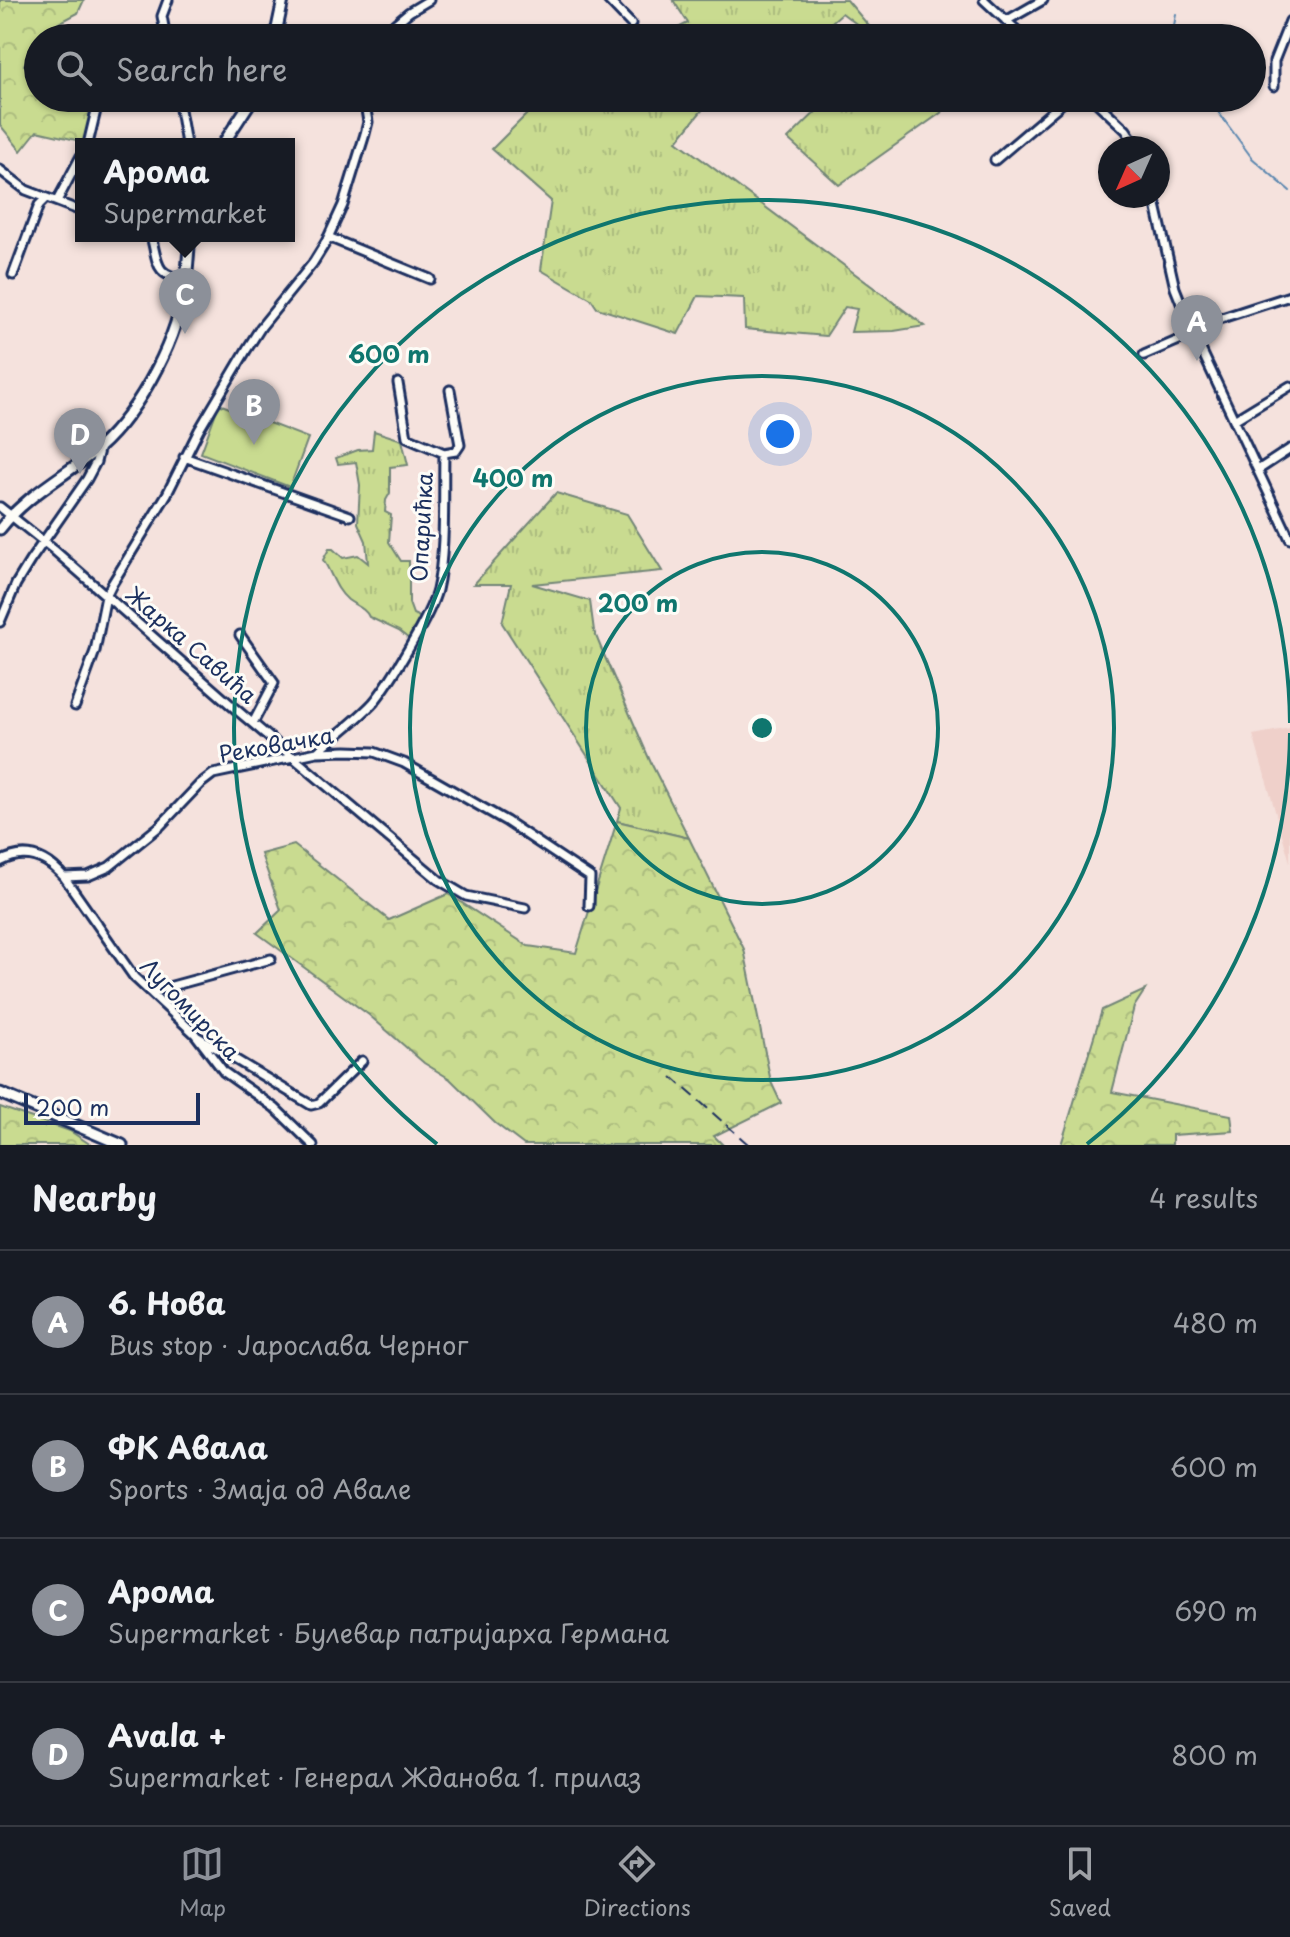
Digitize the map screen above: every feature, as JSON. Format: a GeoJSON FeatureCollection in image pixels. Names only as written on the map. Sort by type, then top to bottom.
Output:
{"type":"FeatureCollection","features":[{"type":"Feature","properties":{"kind":"main road"},"geometry":{"type":"LineString","coordinates":[[278,24],[283,0]]}},
{"type":"Feature","properties":{"kind":"main road"},"geometry":{"type":"LineString","coordinates":[[227,138],[244,112]]}},
{"type":"Feature","properties":{"kind":"main road"},"geometry":{"type":"LineString","coordinates":[[0,529],[24,502],[100,446],[127,415],[155,369],[179,312],[189,242]]}},
{"type":"Feature","properties":{"kind":"main road"},"geometry":{"type":"LineString","coordinates":[[0,1093],[122,1145]]}},
{"type":"Feature","properties":{"kind":"street"},"geometry":{"type":"LineString","coordinates":[[163,24],[162,16],[168,0]]}},
{"type":"Feature","properties":{"kind":"street"},"geometry":{"type":"LineString","coordinates":[[395,24],[429,0]]}},
{"type":"Feature","properties":{"kind":"street"},"geometry":{"type":"LineString","coordinates":[[608,0],[631,24]]}},
{"type":"Feature","properties":{"kind":"street"},"geometry":{"type":"LineString","coordinates":[[984,0],[1009,24]]}},
{"type":"Feature","properties":{"kind":"street"},"geometry":{"type":"LineString","coordinates":[[1006,21],[1043,0]]}},
{"type":"Feature","properties":{"kind":"street"},"geometry":{"type":"LineString","coordinates":[[1274,86],[1274,61],[1290,21]]}},
{"type":"Feature","properties":{"kind":"street"},"geometry":{"type":"LineString","coordinates":[[90,138],[96,112]]}},
{"type":"Feature","properties":{"kind":"street"},"geometry":{"type":"LineString","coordinates":[[180,112],[185,138]]}},
{"type":"Feature","properties":{"kind":"street"},"geometry":{"type":"LineString","coordinates":[[75,706],[95,651],[106,596],[261,327],[308,269],[328,237],[343,205],[365,134],[366,112]]}},
{"type":"Feature","properties":{"kind":"street"},"geometry":{"type":"LineString","coordinates":[[995,160],[1052,112]]}},
{"type":"Feature","properties":{"kind":"street"},"geometry":{"type":"LineString","coordinates":[[1107,112],[1130,136]]}},
{"type":"Feature","properties":{"kind":"street"},"geometry":{"type":"LineString","coordinates":[[57,201],[75,167]]}},
{"type":"Feature","properties":{"kind":"street"},"geometry":{"type":"LineString","coordinates":[[0,170],[20,187],[75,208]]}},
{"type":"Feature","properties":{"kind":"street"},"geometry":{"type":"LineString","coordinates":[[13,275],[39,205],[46,198]]}},
{"type":"Feature","properties":{"kind":"street"},"geometry":{"type":"LineString","coordinates":[[1157,208],[1171,275],[1192,331],[1290,537]]}},
{"type":"Feature","properties":{"kind":"street"},"geometry":{"type":"LineString","coordinates":[[328,237],[430,279]]}},
{"type":"Feature","properties":{"kind":"street"},"geometry":{"type":"LineString","coordinates":[[153,242],[162,272],[170,277],[186,279]]}},
{"type":"Feature","properties":{"kind":"street"},"geometry":{"type":"LineString","coordinates":[[1144,355],[1192,331],[1290,296]]}},
{"type":"Feature","properties":{"kind":"street","name":"Опарићка"},"geometry":{"type":"LineString","coordinates":[[398,383],[407,437],[444,453],[456,451],[460,445],[450,390]]}},
{"type":"Feature","properties":{"kind":"street"},"geometry":{"type":"LineString","coordinates":[[1234,420],[1290,386]]}},
{"type":"Feature","properties":{"kind":"street"},"geometry":{"type":"LineString","coordinates":[[0,622],[16,584],[87,479],[100,446]]}},
{"type":"Feature","properties":{"kind":"street"},"geometry":{"type":"LineString","coordinates":[[1258,470],[1290,449]]}},
{"type":"Feature","properties":{"kind":"street","name":"Опарићка"},"geometry":{"type":"LineString","coordinates":[[317,752],[376,699],[416,636],[433,602],[438,586],[444,453]]}},
{"type":"Feature","properties":{"kind":"street"},"geometry":{"type":"LineString","coordinates":[[184,457],[350,516]]}},
{"type":"Feature","properties":{"kind":"street","name":"Жарка Савића"},"geometry":{"type":"LineString","coordinates":[[0,507],[457,892],[525,908]]}},
{"type":"Feature","properties":{"kind":"street"},"geometry":{"type":"LineString","coordinates":[[240,635],[274,683],[253,723]]}},
{"type":"Feature","properties":{"kind":"street","name":"Рековачка"},"geometry":{"type":"LineString","coordinates":[[64,877],[88,876],[109,867],[160,826],[213,774],[317,752],[374,752],[404,763],[522,831],[590,877],[589,906]]}},
{"type":"Feature","properties":{"kind":"street"},"geometry":{"type":"LineString","coordinates":[[0,862],[18,854],[29,854],[47,861],[64,877]]}},
{"type":"Feature","properties":{"kind":"street","name":"Лугомирска"},"geometry":{"type":"LineString","coordinates":[[64,877],[123,965],[198,1037],[224,1072],[275,1108],[313,1145]]}},
{"type":"Feature","properties":{"kind":"street"},"geometry":{"type":"LineString","coordinates":[[150,992],[271,959]]}},
{"type":"Feature","properties":{"kind":"street"},"geometry":{"type":"LineString","coordinates":[[198,1037],[311,1105],[319,1103],[362,1061]]}},
{"type":"Feature","properties":{"kind":"shaded area"},"geometry":{"type":"Polygon","coordinates":[[[1290,728],[1290,862],[1253,735],[1290,728]]]}},
{"type":"Feature","properties":{"kind":"green space"},"geometry":{"type":"Polygon","coordinates":[[[0,0],[84,0],[78,13],[57,24],[24,24],[24,112],[91,112],[86,138],[75,140],[37,131],[21,151],[0,125],[0,0]]]}},
{"type":"Feature","properties":{"kind":"green space"},"geometry":{"type":"Polygon","coordinates":[[[673,0],[847,0],[867,24],[857,24],[842,13],[830,24],[688,23],[673,0]]]}},
{"type":"Feature","properties":{"kind":"green space"},"geometry":{"type":"Polygon","coordinates":[[[529,112],[701,112],[677,141],[925,326],[894,331],[851,332],[857,309],[845,307],[826,336],[745,329],[744,298],[698,296],[678,334],[597,308],[591,299],[541,270],[551,201],[492,149],[529,112]]]}},
{"type":"Feature","properties":{"kind":"green space"},"geometry":{"type":"Polygon","coordinates":[[[816,112],[942,112],[839,185],[788,139],[816,112]]]}},
{"type":"Feature","properties":{"kind":"green space"},"geometry":{"type":"Polygon","coordinates":[[[219,404],[308,438],[290,487],[201,453],[219,404]]]}},
{"type":"Feature","properties":{"kind":"green space"},"geometry":{"type":"Polygon","coordinates":[[[374,431],[402,440],[408,465],[390,467],[390,493],[385,512],[391,515],[389,542],[401,561],[409,561],[409,603],[413,614],[422,618],[409,639],[369,617],[363,609],[348,600],[323,560],[329,549],[333,549],[343,558],[358,555],[368,563],[366,541],[358,523],[360,485],[356,462],[338,464],[336,458],[358,450],[372,449],[374,431]]]}},
{"type":"Feature","properties":{"kind":"green space"},"geometry":{"type":"Polygon","coordinates":[[[556,493],[627,514],[662,571],[532,584],[590,601],[594,631],[601,648],[651,763],[689,838],[617,821],[621,808],[502,623],[511,584],[474,584],[556,493]]]}},
{"type":"Feature","properties":{"kind":"green space"},"geometry":{"type":"Polygon","coordinates":[[[617,821],[689,838],[744,949],[771,1082],[781,1103],[714,1136],[723,1145],[524,1145],[495,1123],[450,1079],[424,1063],[369,1015],[257,933],[281,910],[261,854],[294,845],[389,920],[448,894],[528,946],[576,953],[617,821]]]}},
{"type":"Feature","properties":{"kind":"green space"},"geometry":{"type":"Polygon","coordinates":[[[1145,990],[1134,1007],[1112,1092],[1231,1115],[1233,1131],[1172,1135],[1172,1145],[1061,1145],[1102,1010],[1145,990]]]}},
{"type":"Feature","properties":{"kind":"green space"},"geometry":{"type":"Polygon","coordinates":[[[0,1107],[70,1131],[91,1145],[0,1145],[0,1107]]]}},
{"type":"Feature","properties":{"kind":"waterway"},"geometry":{"type":"LineString","coordinates":[[1174,24],[1176,14]]}},
{"type":"Feature","properties":{"kind":"waterway"},"geometry":{"type":"LineString","coordinates":[[1218,112],[1252,158],[1290,191]]}},
{"type":"Feature","properties":{"kind":"railway"},"geometry":{"type":"LineString","coordinates":[[672,1077],[749,1145]]}},
{"type":"Feature","properties":{"kind":"place","name":"Арома"},"geometry":{"type":"Point","coordinates":[185,334]}},
{"type":"Feature","properties":{"kind":"place","name":"6. Нова"},"geometry":{"type":"Point","coordinates":[1197,361]}},
{"type":"Feature","properties":{"kind":"place","name":"ФК Авала"},"geometry":{"type":"Point","coordinates":[254,445]}},
{"type":"Feature","properties":{"kind":"place","name":"Avala +"},"geometry":{"type":"Point","coordinates":[80,474]}}]}
